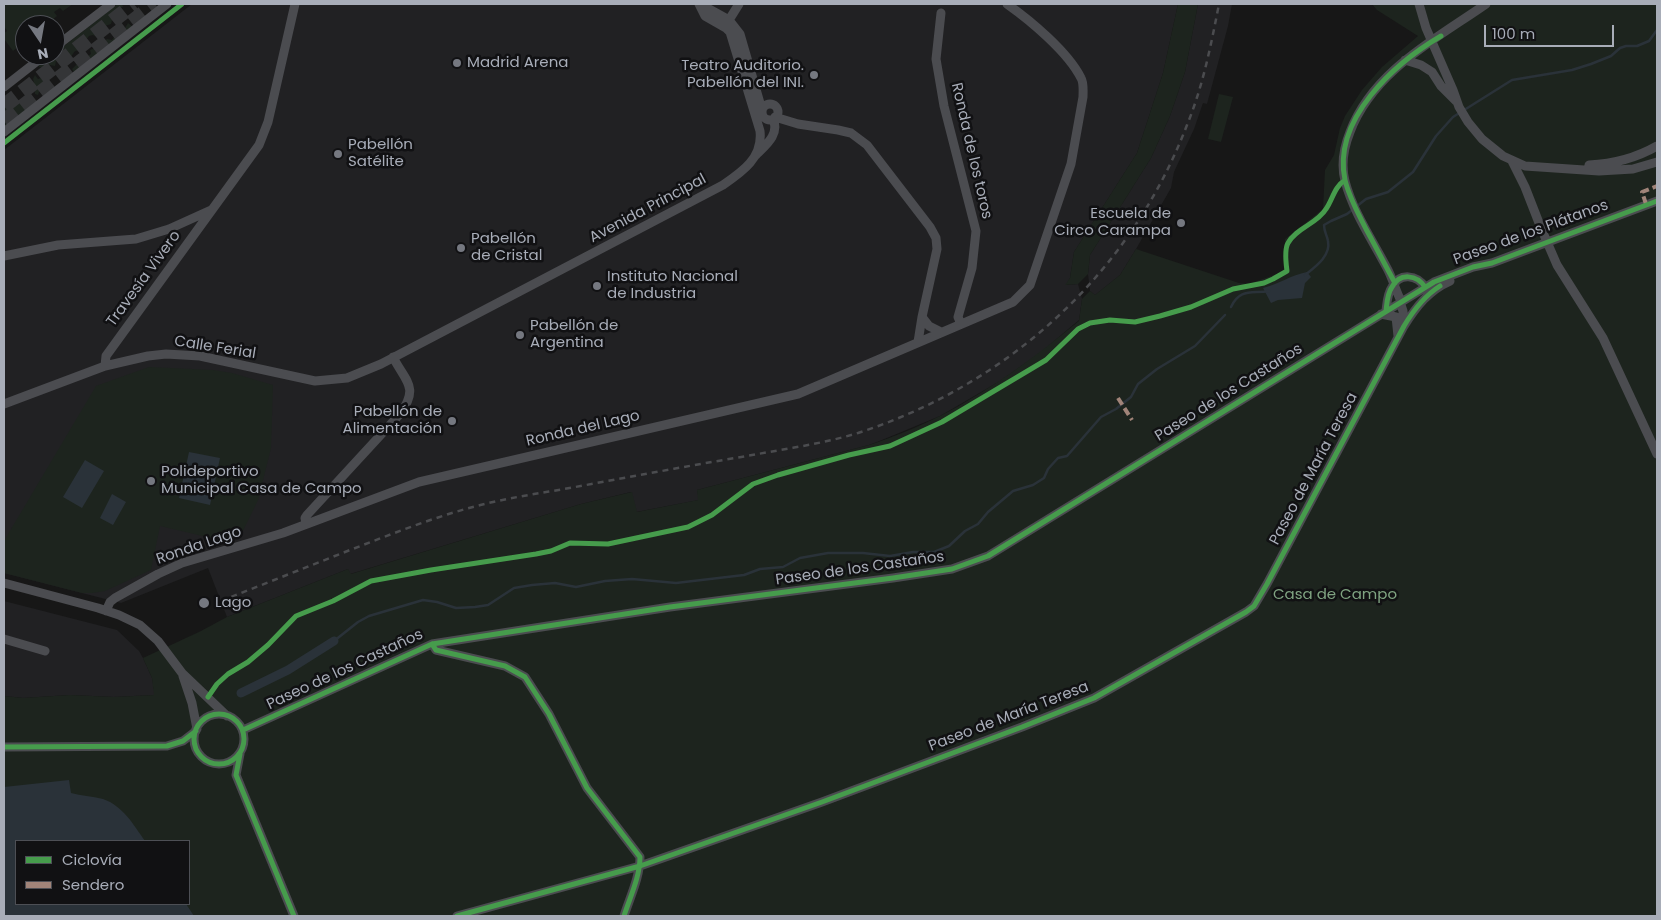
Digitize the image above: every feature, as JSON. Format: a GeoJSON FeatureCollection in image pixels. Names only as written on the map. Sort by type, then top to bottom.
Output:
{"type":"FeatureCollection","features":[{"type":"Feature","properties":{"kind":"street"},"geometry":{"type":"LineString","coordinates":[[65,39],[111,4]]}},
{"type":"Feature","properties":{"kind":"street"},"geometry":{"type":"LineString","coordinates":[[4,132],[167,4]]}},
{"type":"Feature","properties":{"kind":"street","name":"Travesía Vivero"},"geometry":{"type":"LineString","coordinates":[[105,366],[106,356],[259,145],[268,122],[295,4]]}},
{"type":"Feature","properties":{"kind":"street"},"geometry":{"type":"LineString","coordinates":[[700,4],[729,20],[740,34],[758,94],[766,107],[774,106],[777,110],[774,118],[851,133],[867,145],[930,227],[936,238],[937,249],[918,342]]}},
{"type":"Feature","properties":{"kind":"street"},"geometry":{"type":"LineString","coordinates":[[700,4],[705,16],[726,28],[733,40],[760,131],[761,136],[756,155]]}},
{"type":"Feature","properties":{"kind":"street"},"geometry":{"type":"LineString","coordinates":[[729,20],[739,4]]}},
{"type":"Feature","properties":{"kind":"street"},"geometry":{"type":"LineString","coordinates":[[918,342],[1013,302],[1030,285],[1071,164],[1083,97],[1084,87],[1082,78],[1065,55],[1008,4]]}},
{"type":"Feature","properties":{"kind":"street"},"geometry":{"type":"LineString","coordinates":[[1419,4],[1458,104],[1468,122],[1482,139],[1503,156],[1526,166],[1611,171],[1633,169],[1657,162]]}},
{"type":"Feature","properties":{"kind":"street"},"geometry":{"type":"LineString","coordinates":[[1404,326],[1403,311],[1395,283],[1353,204],[1344,172],[1346,143],[1360,110],[1387,77],[1405,60],[1486,4]]}},
{"type":"Feature","properties":{"kind":"street","name":"Ronda de los toros"},"geometry":{"type":"LineString","coordinates":[[941,13],[936,59],[944,106],[976,231],[972,268],[958,317],[960,324]]}},
{"type":"Feature","properties":{"kind":"street"},"geometry":{"type":"LineString","coordinates":[[1405,60],[1421,65],[1432,72],[1458,104]]}},
{"type":"Feature","properties":{"kind":"street"},"geometry":{"type":"LineString","coordinates":[[6,81],[30,65]]}},
{"type":"Feature","properties":{"kind":"street","name":"Avenida Principal"},"geometry":{"type":"LineString","coordinates":[[393,357],[724,185],[746,169],[756,155],[770,141],[775,134],[776,125],[774,118]]}},
{"type":"Feature","properties":{"kind":"street"},"geometry":{"type":"LineString","coordinates":[[1556,168],[1596,165],[1624,160],[1636,157],[1657,146]]}},
{"type":"Feature","properties":{"kind":"street"},"geometry":{"type":"LineString","coordinates":[[1512,161],[1525,187],[1557,265],[1606,343],[1657,454]]}},
{"type":"Feature","properties":{"kind":"street"},"geometry":{"type":"LineString","coordinates":[[1525,187],[1526,166]]}},
{"type":"Feature","properties":{"kind":"street","name":"Paseo de los Plátanos"},"geometry":{"type":"LineString","coordinates":[[1427,291],[1492,263],[1657,201]]}},
{"type":"Feature","properties":{"kind":"street"},"geometry":{"type":"LineString","coordinates":[[4,256],[58,246],[136,239],[169,229],[211,210]]}},
{"type":"Feature","properties":{"kind":"street"},"geometry":{"type":"LineString","coordinates":[[1398,336],[1396,317],[1384,312],[1388,296],[1395,283],[1405,277],[1413,277],[1420,280],[1427,291]]}},
{"type":"Feature","properties":{"kind":"street","name":"Paseo de los Castaños"},"geometry":{"type":"LineString","coordinates":[[243,730],[432,644],[670,607],[952,569],[988,556],[1384,312],[1401,302],[1427,291]]}},
{"type":"Feature","properties":{"kind":"street","name":"Paseo de María Teresa"},"geometry":{"type":"LineString","coordinates":[[457,916],[640,866],[840,796],[1094,698],[1246,612],[1254,606],[1267,584],[1398,336],[1427,291]]}},
{"type":"Feature","properties":{"kind":"street"},"geometry":{"type":"LineString","coordinates":[[922,317],[929,326],[941,332]]}},
{"type":"Feature","properties":{"kind":"street","name":"Ronda del Lago"},"geometry":{"type":"LineString","coordinates":[[254,542],[419,482],[798,394],[918,342]]}},
{"type":"Feature","properties":{"kind":"street","name":"Calle Ferial"},"geometry":{"type":"LineString","coordinates":[[4,404],[105,366],[148,356],[166,354],[187,355],[323,381],[361,374],[393,357]]}},
{"type":"Feature","properties":{"kind":"street"},"geometry":{"type":"LineString","coordinates":[[306,523],[304,518],[400,414],[409,400],[410,390],[408,383],[393,357]]}},
{"type":"Feature","properties":{"kind":"street","name":"Ronda Lago"},"geometry":{"type":"LineString","coordinates":[[106,611],[110,602],[115,598],[164,571],[202,556],[254,542]]}},
{"type":"Feature","properties":{"kind":"street"},"geometry":{"type":"LineString","coordinates":[[4,583],[119,615],[144,629],[163,646],[182,673],[227,716],[236,721],[243,730],[244,743],[236,775],[294,916]]}},
{"type":"Feature","properties":{"kind":"street"},"geometry":{"type":"LineString","coordinates":[[4,639],[45,651]]}},
{"type":"Feature","properties":{"kind":"street"},"geometry":{"type":"LineString","coordinates":[[432,644],[436,650],[506,666],[525,677],[549,714],[587,788],[640,857],[640,866],[624,916]]}},
{"type":"Feature","properties":{"kind":"street"},"geometry":{"type":"LineString","coordinates":[[182,673],[192,703],[196,730],[195,743],[198,753],[206,761],[216,764],[236,775]]}},
{"type":"Feature","properties":{"kind":"street"},"geometry":{"type":"LineString","coordinates":[[4,747],[167,746],[183,742],[196,730],[202,721],[211,716],[227,716]]}},
{"type":"Feature","properties":{"kind":"street"},"geometry":{"type":"LineString","coordinates":[[216,764],[229,762],[240,754]]}},
{"type":"Feature","properties":{"kind":"shaded area"},"geometry":{"type":"Polygon","coordinates":[[[192,4],[1178,4],[1163,73],[1137,153],[1074,252],[1070,278],[1066,285],[1078,284],[1082,299],[1079,320],[1040,353],[1000,381],[940,416],[882,440],[697,490],[699,500],[636,512],[631,492],[581,504],[350,574],[348,569],[227,617],[208,568],[121,603],[4,573],[4,150],[192,4]]]}},
{"type":"Feature","properties":{"kind":"shaded area"},"geometry":{"type":"Polygon","coordinates":[[[1198,4],[1232,4],[1207,104],[1203,103],[1194,129],[1174,172],[1171,188],[1136,249],[1120,275],[1095,295],[1090,291],[1088,274],[1090,255],[1151,158],[1170,116],[1185,72],[1198,4]]]}},
{"type":"Feature","properties":{"kind":"shaded area"},"geometry":{"type":"Polygon","coordinates":[[[1307,272],[1311,277],[1305,283],[1302,298],[1278,300],[1271,303],[1263,288],[1307,272]]]}},
{"type":"Feature","properties":{"kind":"shaded area"},"geometry":{"type":"Polygon","coordinates":[[[189,452],[220,458],[210,505],[179,498],[189,452]]]}},
{"type":"Feature","properties":{"kind":"shaded area"},"geometry":{"type":"Polygon","coordinates":[[[85,460],[104,471],[82,508],[63,497],[85,460]]]}},
{"type":"Feature","properties":{"kind":"shaded area"},"geometry":{"type":"Polygon","coordinates":[[[112,494],[126,502],[113,525],[100,518],[112,494]]]}},
{"type":"Feature","properties":{"kind":"shaded area"},"geometry":{"type":"Polygon","coordinates":[[[4,601],[117,630],[139,651],[152,678],[155,695],[114,697],[70,695],[23,698],[4,696],[4,601]]]}},
{"type":"Feature","properties":{"kind":"shaded area"},"geometry":{"type":"Polygon","coordinates":[[[69,780],[71,793],[103,799],[116,806],[132,822],[144,840],[15,840],[15,905],[187,905],[194,916],[4,916],[4,787],[69,780]]]}},
{"type":"Feature","properties":{"kind":"green space"},"geometry":{"type":"Polygon","coordinates":[[[4,4],[73,4],[63,11],[60,8],[54,12],[56,15],[15,15],[15,49],[13,51],[4,39],[4,33],[7,31],[4,26],[4,4]]]}},
{"type":"Feature","properties":{"kind":"green space"},"geometry":{"type":"Polygon","coordinates":[[[118,4],[122,4],[123,7],[117,8],[118,15],[113,17],[111,24],[105,26],[102,34],[99,33],[97,37],[89,36],[86,40],[84,38],[77,44],[80,50],[75,51],[70,58],[69,55],[65,54],[65,45],[118,4]]]}},
{"type":"Feature","properties":{"kind":"green space"},"geometry":{"type":"Polygon","coordinates":[[[1178,4],[1198,4],[1185,72],[1170,116],[1151,158],[1090,255],[1088,274],[1078,284],[1065,285],[1070,278],[1074,252],[1137,153],[1163,73],[1178,4]]]}},
{"type":"Feature","properties":{"kind":"green space","name":"Casa de Campo"},"geometry":{"type":"Polygon","coordinates":[[[1372,4],[1657,4],[1657,916],[4,916],[4,696],[23,698],[70,695],[114,697],[154,695],[152,678],[143,658],[227,617],[348,569],[351,574],[581,504],[632,492],[637,512],[698,500],[697,490],[869,445],[896,435],[959,406],[1012,372],[1046,347],[1079,321],[1082,299],[1090,291],[1095,295],[1120,275],[1136,249],[1239,283],[1249,284],[1285,271],[1285,239],[1323,209],[1325,170],[1334,155],[1340,128],[1345,116],[1362,90],[1382,67],[1418,36],[1377,10],[1372,4]]]}},
{"type":"Feature","properties":{"kind":"green space"},"geometry":{"type":"Polygon","coordinates":[[[128,23],[133,27],[74,72],[72,69],[77,64],[78,58],[85,58],[91,54],[90,50],[98,47],[99,42],[102,43],[107,39],[112,40],[116,35],[115,30],[125,28],[128,23]]]}},
{"type":"Feature","properties":{"kind":"green space"},"geometry":{"type":"Polygon","coordinates":[[[39,65],[50,65],[44,69],[38,66],[39,65]]]}},
{"type":"Feature","properties":{"kind":"green space"},"geometry":{"type":"Polygon","coordinates":[[[35,75],[38,79],[44,77],[48,81],[45,84],[48,90],[43,91],[40,89],[38,95],[35,94],[34,87],[28,89],[26,86],[34,83],[35,75]]]}},
{"type":"Feature","properties":{"kind":"green space"},"geometry":{"type":"Polygon","coordinates":[[[1219,94],[1233,97],[1221,142],[1208,139],[1219,94]]]}},
{"type":"Feature","properties":{"kind":"green space"},"geometry":{"type":"Polygon","coordinates":[[[31,97],[37,101],[4,127],[5,107],[12,107],[16,103],[24,104],[25,100],[29,100],[31,97]]]}},
{"type":"Feature","properties":{"kind":"green space","name":"Polideportivo Municipal Casa de Campo"},"geometry":{"type":"Polygon","coordinates":[[[149,367],[213,370],[232,373],[273,385],[271,448],[258,500],[241,535],[224,541],[160,526],[151,570],[105,591],[82,593],[4,573],[4,541],[96,386],[149,367]]]}},
{"type":"Feature","properties":{"kind":"waterway"},"geometry":{"type":"LineString","coordinates":[[1305,275],[1321,261],[1327,252],[1328,241],[1324,225],[1347,214],[1366,199],[1388,192],[1413,172],[1436,136],[1453,117],[1512,80],[1572,70],[1591,64],[1611,56],[1620,48],[1637,46],[1649,41],[1657,30]]}},
{"type":"Feature","properties":{"kind":"waterway"},"geometry":{"type":"LineString","coordinates":[[1231,307],[1242,294],[1269,291]]}},
{"type":"Feature","properties":{"kind":"waterway"},"geometry":{"type":"LineString","coordinates":[[334,641],[358,622],[369,616],[423,600],[456,608],[475,607],[488,605],[514,588],[532,585],[555,583],[576,587],[605,581],[632,579],[676,583],[744,575],[760,569],[783,567],[800,558],[828,553],[863,553],[890,556],[913,552],[934,552],[949,546],[965,531],[978,524],[988,512],[1013,491],[1033,485],[1044,478],[1048,469],[1058,458],[1067,456],[1101,417],[1116,409],[1131,397],[1138,384],[1157,369],[1195,346],[1225,315]]}},
{"type":"Feature","properties":{"kind":"waterway"},"geometry":{"type":"LineString","coordinates":[[241,693],[288,670],[334,641]]}},
{"type":"Feature","properties":{"kind":"tunnel"},"geometry":{"type":"LineString","coordinates":[[4,106],[134,4]]}},
{"type":"Feature","properties":{"kind":"tunnel"},"geometry":{"type":"LineString","coordinates":[[4,121],[155,4]]}},
{"type":"Feature","properties":{"kind":"railway"},"geometry":{"type":"LineString","coordinates":[[221,601],[385,536],[457,512],[516,497],[844,437],[913,412],[965,385],[1013,353],[1058,316],[1098,275],[1133,229],[1163,179],[1193,110],[1206,65],[1219,4]]}},
{"type":"Feature","properties":{"kind":"marked path"},"geometry":{"type":"LineString","coordinates":[[1646,204],[1642,192],[1657,186]]}},
{"type":"Feature","properties":{"kind":"marked path"},"geometry":{"type":"LineString","coordinates":[[1118,398],[1132,420]]}},
{"type":"Feature","properties":{"kind":"cycle path"},"geometry":{"type":"LineString","coordinates":[[4,143],[182,4]]}},
{"type":"Feature","properties":{"kind":"cycle path"},"geometry":{"type":"LineString","coordinates":[[1395,283],[1351,199],[1345,180],[1344,157],[1348,136],[1358,115],[1371,95],[1405,61],[1441,36]]}},
{"type":"Feature","properties":{"kind":"cycle path"},"geometry":{"type":"LineString","coordinates":[[208,697],[217,684],[268,645],[296,616],[333,601],[371,581],[536,554],[551,551],[570,543],[608,544],[688,527],[712,515],[753,484],[849,455],[890,446],[942,422],[1046,360],[1078,329],[1090,323],[1110,320],[1135,322],[1160,316],[1191,307],[1233,289],[1264,283],[1273,279],[1287,271],[1286,249],[1288,243],[1296,233],[1322,214],[1336,190],[1345,180]]}},
{"type":"Feature","properties":{"kind":"cycle path"},"geometry":{"type":"LineString","coordinates":[[243,730],[432,644],[670,607],[952,569],[988,556],[1434,282],[1473,267],[1492,263],[1657,201]]}},
{"type":"Feature","properties":{"kind":"cycle path"},"geometry":{"type":"LineString","coordinates":[[1386,311],[1390,290],[1399,279],[1404,277],[1413,278],[1425,287]]}},
{"type":"Feature","properties":{"kind":"cycle path"},"geometry":{"type":"LineString","coordinates":[[457,916],[640,866],[822,802],[1022,727],[1094,698],[1246,612],[1254,606],[1267,584],[1404,326],[1419,304],[1440,286]]}},
{"type":"Feature","properties":{"kind":"cycle path"},"geometry":{"type":"LineString","coordinates":[[432,644],[436,650],[505,666],[525,677],[549,714],[587,788],[640,857],[637,879],[624,916]]}},
{"type":"Feature","properties":{"kind":"cycle path"},"geometry":{"type":"LineString","coordinates":[[219,714],[229,716],[237,721],[242,729],[244,739],[242,749],[237,757],[229,762],[219,764],[209,762],[201,757],[196,749],[194,739],[196,729],[201,721],[209,716],[219,714]]}},
{"type":"Feature","properties":{"kind":"cycle path"},"geometry":{"type":"LineString","coordinates":[[4,747],[167,746],[183,741],[196,731]]}},
{"type":"Feature","properties":{"kind":"cycle path"},"geometry":{"type":"LineString","coordinates":[[240,754],[236,775],[294,916]]}},
{"type":"Feature","properties":{"kind":"place","name":"Madrid Arena"},"geometry":{"type":"Point","coordinates":[457,63]}},
{"type":"Feature","properties":{"kind":"place","name":"Teatro Auditorio. Pabellón del INI."},"geometry":{"type":"Point","coordinates":[814,75]}},
{"type":"Feature","properties":{"kind":"place","name":"Pabellón Satélite"},"geometry":{"type":"Point","coordinates":[338,154]}},
{"type":"Feature","properties":{"kind":"place","name":"Escuela de Circo Carampa"},"geometry":{"type":"Point","coordinates":[1181,223]}},
{"type":"Feature","properties":{"kind":"place","name":"Pabellón de Cristal"},"geometry":{"type":"Point","coordinates":[461,248]}},
{"type":"Feature","properties":{"kind":"place","name":"Instituto Nacional de Industria"},"geometry":{"type":"Point","coordinates":[597,286]}},
{"type":"Feature","properties":{"kind":"place","name":"Pabellón de Argentina"},"geometry":{"type":"Point","coordinates":[520,335]}},
{"type":"Feature","properties":{"kind":"place","name":"Pabellón de Alimentación"},"geometry":{"type":"Point","coordinates":[452,421]}},
{"type":"Feature","properties":{"kind":"place","name":"Polideportivo Municipal Casa de Campo"},"geometry":{"type":"Point","coordinates":[151,481]}},
{"type":"Feature","properties":{"kind":"place","name":"Lago"},"geometry":{"type":"Point","coordinates":[204,603]}}]}
